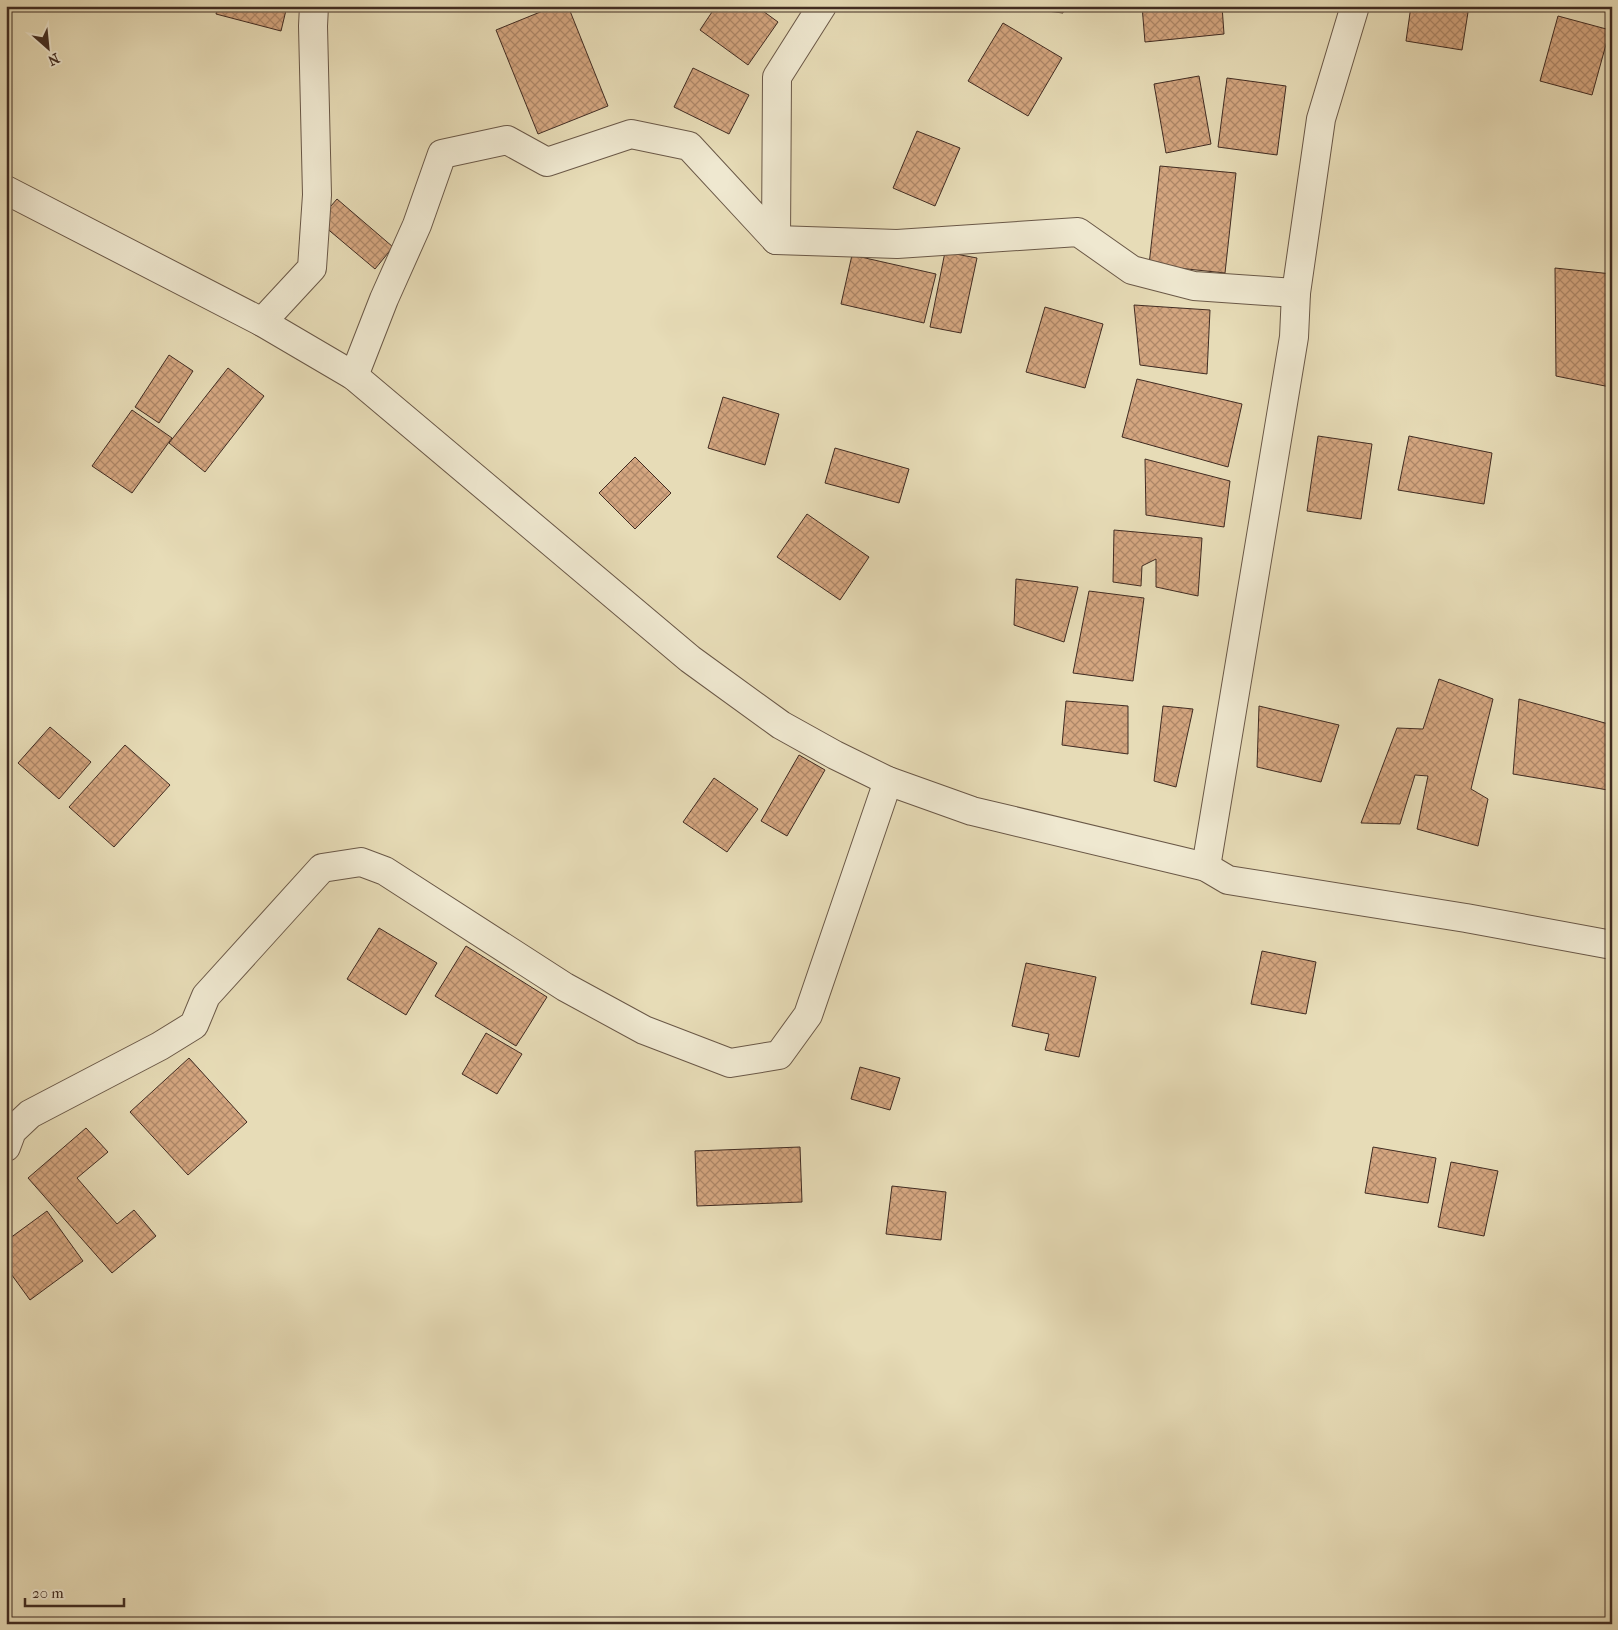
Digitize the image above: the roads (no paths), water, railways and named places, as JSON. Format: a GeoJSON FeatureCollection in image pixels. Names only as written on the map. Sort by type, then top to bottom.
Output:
{"type":"FeatureCollection","features":[{"type":"Feature","properties":{"kind":"street"},"geometry":{"type":"LineString","coordinates":[[262,322],[312,268],[317,195],[314,6]]}},
{"type":"Feature","properties":{"kind":"street"},"geometry":{"type":"LineString","coordinates":[[776,240],[777,77],[822,6]]}},
{"type":"Feature","properties":{"kind":"street"},"geometry":{"type":"LineString","coordinates":[[1206,867],[1294,337],[1296,293],[1321,119],[1355,6]]}},
{"type":"Feature","properties":{"kind":"street"},"geometry":{"type":"LineString","coordinates":[[354,376],[384,299],[417,225],[442,154],[507,140],[547,162],[631,134],[689,146],[776,240],[897,244],[1078,232],[1132,270],[1194,286],[1296,293]]}},
{"type":"Feature","properties":{"kind":"street"},"geometry":{"type":"LineString","coordinates":[[6,190],[262,322],[354,376],[690,659],[781,725],[835,755],[888,780],[972,811],[1206,867],[1228,880],[1456,917],[1612,945]]}},
{"type":"Feature","properties":{"kind":"street"},"geometry":{"type":"LineString","coordinates":[[6,1147],[12,1131],[30,1114],[160,1046],[194,1025],[206,996],[322,868],[361,862],[385,871],[564,987],[644,1030],[730,1063],[779,1055],[808,1015],[888,780]]}}]}
